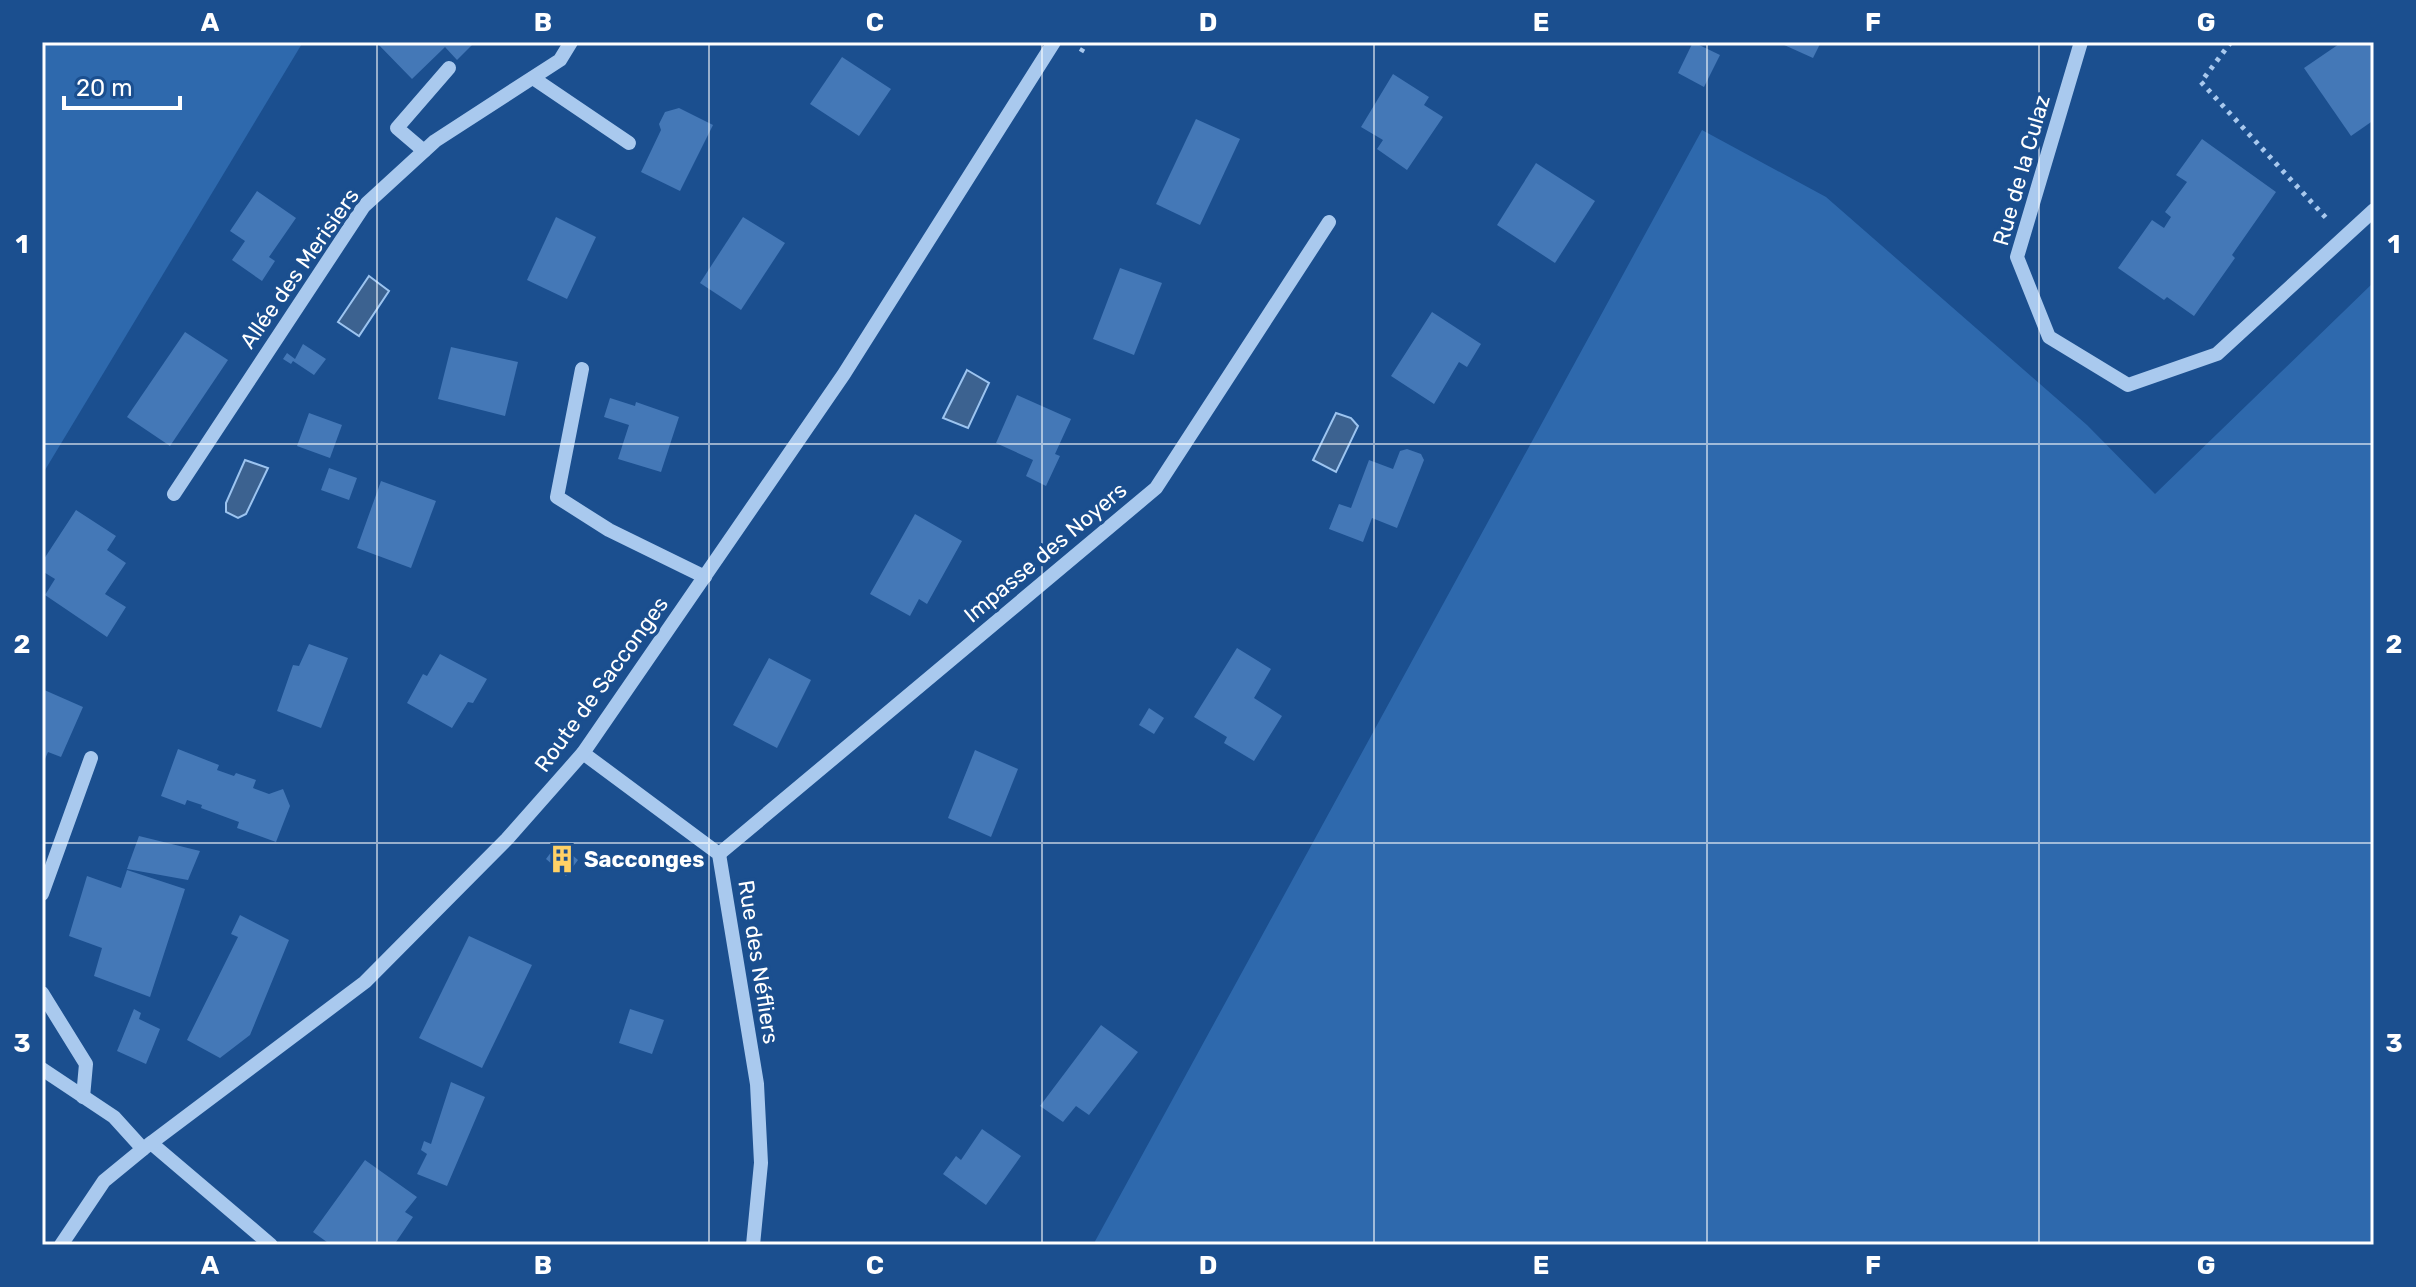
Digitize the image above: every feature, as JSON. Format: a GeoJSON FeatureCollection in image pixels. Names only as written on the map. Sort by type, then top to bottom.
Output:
{"type":"FeatureCollection","features":[{"type":"Feature","properties":{"kind":"street","name":"Allée des Merisiers"},"geometry":{"type":"LineString","coordinates":[[174,494],[364,206],[435,141],[560,60],[571,42]]}},
{"type":"Feature","properties":{"kind":"street","name":"Route de Sacconges"},"geometry":{"type":"LineString","coordinates":[[61,1245],[104,1181],[365,982],[507,839],[583,753],[844,374],[1054,42]]}},
{"type":"Feature","properties":{"kind":"street","name":"Rue de la Culaz"},"geometry":{"type":"LineString","coordinates":[[2081,42],[2017,257],[2049,337],[2128,385],[2217,354],[2374,210]]}},
{"type":"Feature","properties":{"kind":"street"},"geometry":{"type":"LineString","coordinates":[[424,151],[397,128],[449,68]]}},
{"type":"Feature","properties":{"kind":"street"},"geometry":{"type":"LineString","coordinates":[[533,78],[629,143]]}},
{"type":"Feature","properties":{"kind":"street","name":"Impasse des Noyers"},"geometry":{"type":"LineString","coordinates":[[719,854],[1156,488],[1329,222]]}},
{"type":"Feature","properties":{"kind":"street"},"geometry":{"type":"LineString","coordinates":[[582,369],[557,497],[609,530],[705,577]]}},
{"type":"Feature","properties":{"kind":"street","name":"Rue des Néfliers"},"geometry":{"type":"LineString","coordinates":[[583,753],[719,854],[757,1084],[761,1163],[753,1245]]}},
{"type":"Feature","properties":{"kind":"street"},"geometry":{"type":"LineString","coordinates":[[42,894],[91,758]]}},
{"type":"Feature","properties":{"kind":"street"},"geometry":{"type":"LineString","coordinates":[[42,993],[86,1064],[83,1097]]}},
{"type":"Feature","properties":{"kind":"street"},"geometry":{"type":"LineString","coordinates":[[42,1069],[114,1117],[271,1245]]}},
{"type":"Feature","properties":{"kind":"path"},"geometry":{"type":"LineString","coordinates":[[2231,42],[2201,82],[2344,237]]}},
{"type":"Feature","properties":{"kind":"shaded area"},"geometry":{"type":"Polygon","coordinates":[[[42,42],[303,42],[42,475],[42,42]]]}},
{"type":"Feature","properties":{"kind":"shaded area"},"geometry":{"type":"Polygon","coordinates":[[[1702,130],[1826,197],[2087,425],[2155,494],[2374,282],[2374,1245],[1093,1245],[1702,130]]]}},
{"type":"Feature","properties":{"kind":"shaded area"},"geometry":{"type":"Polygon","coordinates":[[[369,276],[389,291],[359,336],[338,322],[369,276]]]}},
{"type":"Feature","properties":{"kind":"shaded area"},"geometry":{"type":"Polygon","coordinates":[[[967,370],[989,383],[968,428],[943,418],[967,370]]]}},
{"type":"Feature","properties":{"kind":"shaded area"},"geometry":{"type":"Polygon","coordinates":[[[1336,413],[1351,418],[1358,426],[1336,472],[1313,460],[1336,413]]]}},
{"type":"Feature","properties":{"kind":"shaded area"},"geometry":{"type":"Polygon","coordinates":[[[245,460],[268,468],[246,514],[238,518],[226,512],[226,503],[245,460]]]}},
{"type":"Feature","properties":{"kind":"building"},"geometry":{"type":"Polygon","coordinates":[[[376,42],[475,42],[457,60],[445,47],[412,79],[376,42]]]}},
{"type":"Feature","properties":{"kind":"building"},"geometry":{"type":"Polygon","coordinates":[[[1693,42],[1720,55],[1704,87],[1678,73],[1693,42]]]}},
{"type":"Feature","properties":{"kind":"building"},"geometry":{"type":"Polygon","coordinates":[[[1783,42],[1821,42],[1813,58],[1783,42]]]}},
{"type":"Feature","properties":{"kind":"building"},"geometry":{"type":"Polygon","coordinates":[[[2342,42],[2374,42],[2374,120],[2351,136],[2304,68],[2342,42]]]}},
{"type":"Feature","properties":{"kind":"building"},"geometry":{"type":"Polygon","coordinates":[[[842,57],[891,89],[859,136],[810,104],[842,57]]]}},
{"type":"Feature","properties":{"kind":"building"},"geometry":{"type":"Polygon","coordinates":[[[1393,74],[1429,97],[1424,105],[1443,117],[1407,170],[1377,149],[1383,140],[1361,127],[1393,74]]]}},
{"type":"Feature","properties":{"kind":"building"},"geometry":{"type":"Polygon","coordinates":[[[679,108],[713,125],[680,191],[641,172],[661,130],[659,124],[665,112],[679,108]]]}},
{"type":"Feature","properties":{"kind":"building"},"geometry":{"type":"Polygon","coordinates":[[[1196,119],[1240,139],[1200,225],[1156,204],[1196,119]]]}},
{"type":"Feature","properties":{"kind":"building"},"geometry":{"type":"Polygon","coordinates":[[[2202,139],[2276,192],[2194,316],[2167,297],[2164,300],[2118,268],[2152,220],[2164,228],[2171,217],[2165,212],[2187,182],[2176,175],[2202,139]]]}},
{"type":"Feature","properties":{"kind":"building"},"geometry":{"type":"Polygon","coordinates":[[[1536,163],[1595,201],[1555,263],[1497,225],[1536,163]]]}},
{"type":"Feature","properties":{"kind":"building"},"geometry":{"type":"Polygon","coordinates":[[[257,191],[296,218],[269,257],[275,261],[262,281],[232,260],[245,241],[230,231],[257,191]]]}},
{"type":"Feature","properties":{"kind":"building"},"geometry":{"type":"Polygon","coordinates":[[[556,217],[596,237],[567,299],[527,280],[556,217]]]}},
{"type":"Feature","properties":{"kind":"building"},"geometry":{"type":"Polygon","coordinates":[[[743,217],[785,243],[741,310],[700,283],[743,217]]]}},
{"type":"Feature","properties":{"kind":"building"},"geometry":{"type":"Polygon","coordinates":[[[1120,268],[1162,283],[1134,355],[1093,339],[1120,268]]]}},
{"type":"Feature","properties":{"kind":"building"},"geometry":{"type":"Polygon","coordinates":[[[1432,312],[1481,344],[1467,367],[1459,362],[1434,404],[1391,376],[1432,312]]]}},
{"type":"Feature","properties":{"kind":"building"},"geometry":{"type":"Polygon","coordinates":[[[185,332],[228,360],[170,446],[127,417],[185,332]]]}},
{"type":"Feature","properties":{"kind":"building"},"geometry":{"type":"Polygon","coordinates":[[[303,344],[326,359],[314,375],[293,361],[291,364],[283,359],[287,353],[295,359],[303,344]]]}},
{"type":"Feature","properties":{"kind":"building"},"geometry":{"type":"Polygon","coordinates":[[[451,347],[518,362],[505,416],[438,399],[451,347]]]}},
{"type":"Feature","properties":{"kind":"building"},"geometry":{"type":"Polygon","coordinates":[[[1017,395],[1071,419],[1055,454],[1060,456],[1046,486],[1026,476],[1033,460],[996,443],[1017,395]]]}},
{"type":"Feature","properties":{"kind":"building"},"geometry":{"type":"Polygon","coordinates":[[[610,398],[635,406],[636,402],[679,417],[661,472],[618,459],[629,425],[604,417],[610,398]]]}},
{"type":"Feature","properties":{"kind":"building"},"geometry":{"type":"Polygon","coordinates":[[[309,413],[342,425],[330,458],[297,446],[309,413]]]}},
{"type":"Feature","properties":{"kind":"building"},"geometry":{"type":"Polygon","coordinates":[[[1407,449],[1421,454],[1424,460],[1397,528],[1372,518],[1363,542],[1329,529],[1339,504],[1351,508],[1369,460],[1393,469],[1400,451],[1407,449]]]}},
{"type":"Feature","properties":{"kind":"building"},"geometry":{"type":"Polygon","coordinates":[[[329,468],[357,478],[349,500],[321,490],[329,468]]]}},
{"type":"Feature","properties":{"kind":"building"},"geometry":{"type":"Polygon","coordinates":[[[381,481],[436,501],[411,568],[357,548],[381,481]]]}},
{"type":"Feature","properties":{"kind":"building"},"geometry":{"type":"Polygon","coordinates":[[[76,510],[116,536],[107,550],[126,563],[105,594],[126,607],[107,637],[45,595],[55,579],[42,571],[42,562],[76,510]]]}},
{"type":"Feature","properties":{"kind":"building"},"geometry":{"type":"Polygon","coordinates":[[[915,514],[962,541],[927,604],[919,599],[910,616],[870,594],[915,514]]]}},
{"type":"Feature","properties":{"kind":"building"},"geometry":{"type":"Polygon","coordinates":[[[309,644],[348,658],[321,728],[277,711],[293,665],[299,666],[309,644]]]}},
{"type":"Feature","properties":{"kind":"building"},"geometry":{"type":"Polygon","coordinates":[[[1237,648],[1271,669],[1254,698],[1282,716],[1254,761],[1224,743],[1227,737],[1194,717],[1237,648]]]}},
{"type":"Feature","properties":{"kind":"building"},"geometry":{"type":"Polygon","coordinates":[[[440,654],[487,679],[473,703],[468,702],[452,728],[407,703],[423,674],[427,676],[440,654]]]}},
{"type":"Feature","properties":{"kind":"building"},"geometry":{"type":"Polygon","coordinates":[[[769,658],[811,680],[777,748],[733,725],[769,658]]]}},
{"type":"Feature","properties":{"kind":"building"},"geometry":{"type":"Polygon","coordinates":[[[42,689],[83,707],[61,757],[48,752],[42,766],[42,689]]]}},
{"type":"Feature","properties":{"kind":"building"},"geometry":{"type":"Polygon","coordinates":[[[1149,708],[1164,718],[1154,734],[1139,725],[1149,708]]]}},
{"type":"Feature","properties":{"kind":"building"},"geometry":{"type":"Polygon","coordinates":[[[178,749],[219,765],[217,770],[256,780],[253,788],[269,794],[283,789],[290,806],[276,842],[237,828],[239,822],[201,808],[202,805],[187,800],[185,805],[161,796],[178,749]]]}},
{"type":"Feature","properties":{"kind":"building"},"geometry":{"type":"Polygon","coordinates":[[[975,750],[1018,769],[991,837],[948,818],[975,750]]]}},
{"type":"Feature","properties":{"kind":"building"},"geometry":{"type":"Polygon","coordinates":[[[139,836],[200,851],[188,880],[127,869],[139,836]]]}},
{"type":"Feature","properties":{"kind":"building","name":"Sacconges"},"geometry":{"type":"Polygon","coordinates":[[[558,843],[578,860],[566,876],[546,859],[558,843]]]}},
{"type":"Feature","properties":{"kind":"building"},"geometry":{"type":"Polygon","coordinates":[[[127,870],[185,889],[150,997],[94,976],[102,948],[69,936],[87,876],[121,888],[127,870]]]}},
{"type":"Feature","properties":{"kind":"building"},"geometry":{"type":"Polygon","coordinates":[[[240,915],[289,940],[250,1035],[220,1058],[187,1040],[238,937],[231,934],[240,915]]]}},
{"type":"Feature","properties":{"kind":"building"},"geometry":{"type":"Polygon","coordinates":[[[469,936],[532,965],[482,1068],[419,1038],[469,936]]]}},
{"type":"Feature","properties":{"kind":"building"},"geometry":{"type":"Polygon","coordinates":[[[134,1009],[141,1013],[139,1019],[160,1029],[146,1064],[117,1051],[134,1009]]]}},
{"type":"Feature","properties":{"kind":"building"},"geometry":{"type":"Polygon","coordinates":[[[630,1009],[664,1020],[652,1054],[619,1043],[630,1009]]]}},
{"type":"Feature","properties":{"kind":"building"},"geometry":{"type":"Polygon","coordinates":[[[1101,1025],[1138,1052],[1089,1115],[1076,1106],[1063,1122],[1040,1106],[1101,1025]]]}},
{"type":"Feature","properties":{"kind":"building"},"geometry":{"type":"Polygon","coordinates":[[[451,1082],[485,1097],[447,1186],[417,1174],[427,1154],[421,1150],[424,1141],[431,1144],[451,1082]]]}},
{"type":"Feature","properties":{"kind":"building"},"geometry":{"type":"Polygon","coordinates":[[[982,1129],[1021,1156],[986,1205],[943,1174],[956,1156],[961,1160],[982,1129]]]}},
{"type":"Feature","properties":{"kind":"building"},"geometry":{"type":"Polygon","coordinates":[[[365,1160],[417,1197],[405,1212],[413,1217],[394,1245],[331,1245],[313,1232],[365,1160]]]}},
{"type":"Feature","properties":{"kind":"place","name":"Sacconges"},"geometry":{"type":"Point","coordinates":[562,859]}}]}
